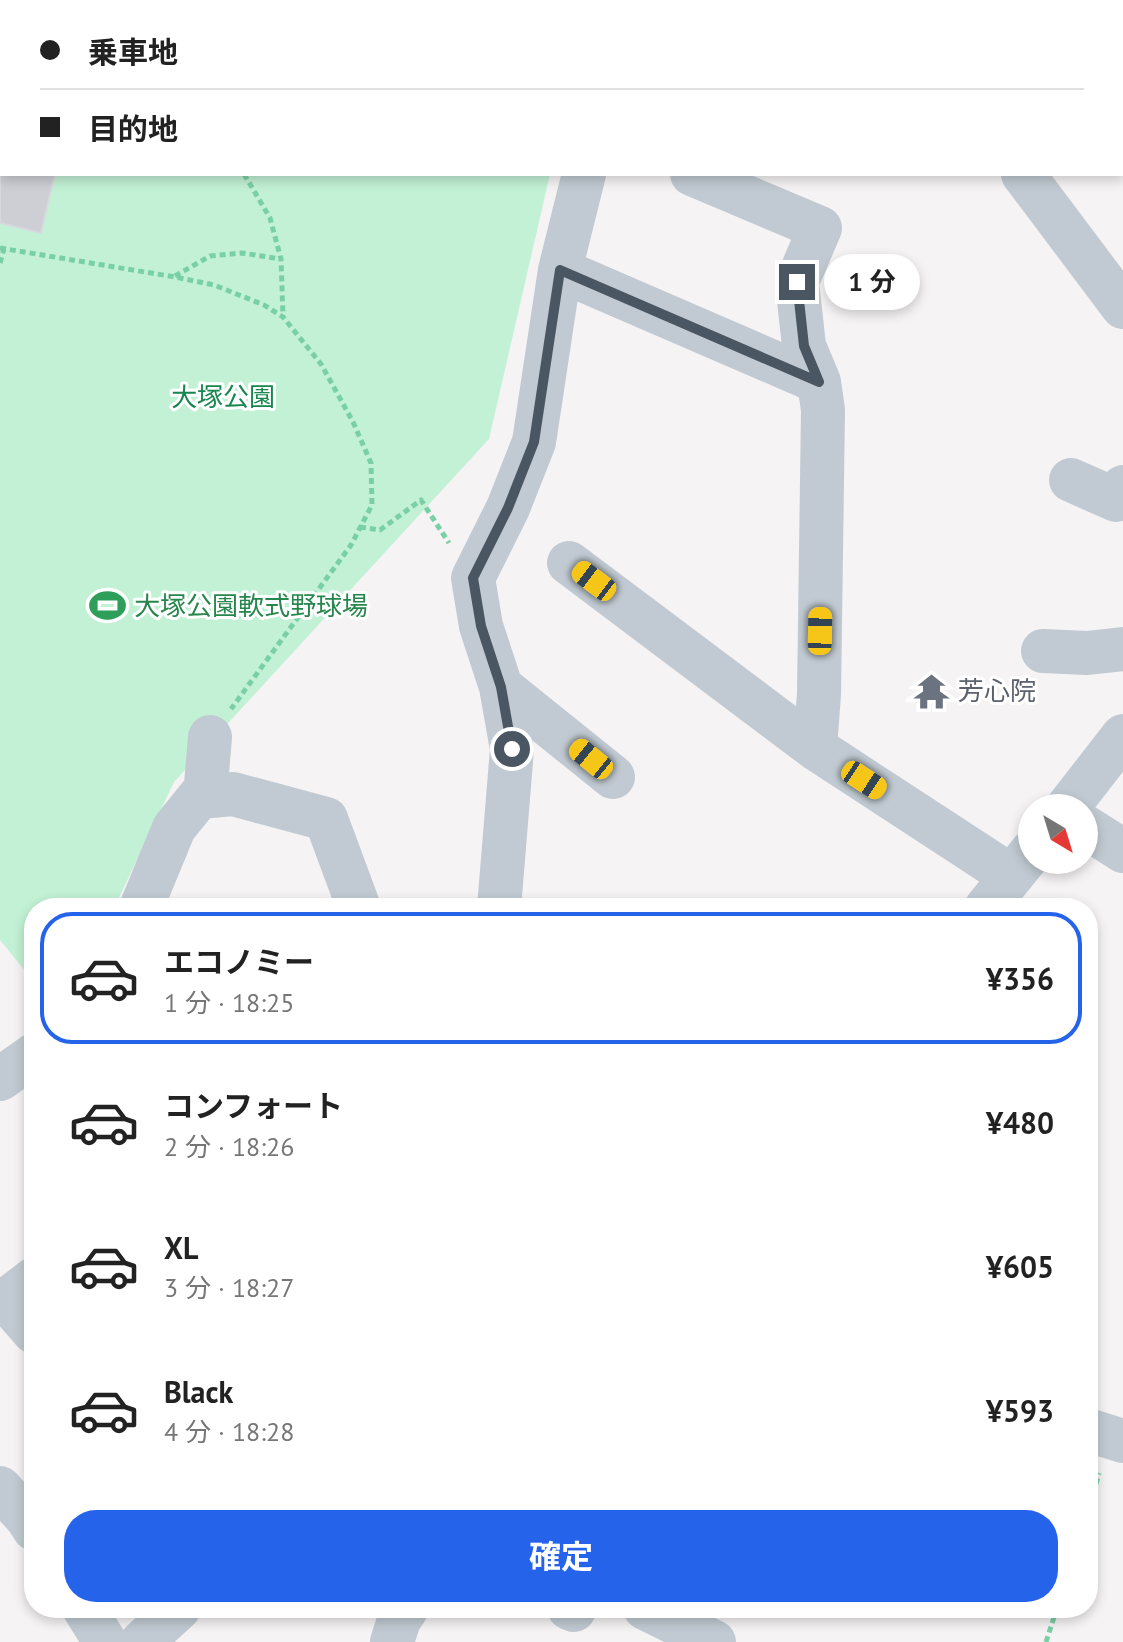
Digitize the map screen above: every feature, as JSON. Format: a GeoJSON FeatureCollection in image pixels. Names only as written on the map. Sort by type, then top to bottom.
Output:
{"type":"FeatureCollection","features":[{"type":"Feature","properties":{"kind":"street"},"geometry":{"type":"LineString","coordinates":[[500,898],[512,749],[501,687],[481,626],[473,578],[508,508],[534,442],[560,270],[584,176]]}},
{"type":"Feature","properties":{"kind":"street"},"geometry":{"type":"LineString","coordinates":[[697,176],[820,228],[797,282],[804,346],[819,382],[823,410],[819,694],[815,748]]}},
{"type":"Feature","properties":{"kind":"street"},"geometry":{"type":"LineString","coordinates":[[1025,176],[1123,307]]}},
{"type":"Feature","properties":{"kind":"street"},"geometry":{"type":"LineString","coordinates":[[560,270],[819,382]]}},
{"type":"Feature","properties":{"kind":"street"},"geometry":{"type":"LineString","coordinates":[[1071,480],[1116,500],[1123,487]]}},
{"type":"Feature","properties":{"kind":"street"},"geometry":{"type":"LineString","coordinates":[[569,563],[815,748],[1010,878]]}},
{"type":"Feature","properties":{"kind":"street"},"geometry":{"type":"LineString","coordinates":[[1043,651],[1087,653],[1123,649]]}},
{"type":"Feature","properties":{"kind":"street"},"geometry":{"type":"LineString","coordinates":[[501,687],[613,777]]}},
{"type":"Feature","properties":{"kind":"street"},"geometry":{"type":"LineString","coordinates":[[1078,794],[1123,736]]}},
{"type":"Feature","properties":{"kind":"street"},"geometry":{"type":"LineString","coordinates":[[205,796],[210,737]]}},
{"type":"Feature","properties":{"kind":"street"},"geometry":{"type":"LineString","coordinates":[[145,898],[174,828],[199,797],[233,794],[326,819],[355,898]]}},
{"type":"Feature","properties":{"kind":"street"},"geometry":{"type":"LineString","coordinates":[[1098,835],[1123,851]]}},
{"type":"Feature","properties":{"kind":"street"},"geometry":{"type":"LineString","coordinates":[[0,1079],[24,1062]]}},
{"type":"Feature","properties":{"kind":"street"},"geometry":{"type":"LineString","coordinates":[[0,1488],[24,1515]]}},
{"type":"Feature","properties":{"kind":"street"},"geometry":{"type":"LineString","coordinates":[[90,1618],[105,1642]]}},
{"type":"Feature","properties":{"kind":"street"},"geometry":{"type":"LineString","coordinates":[[142,1642],[168,1618]]}},
{"type":"Feature","properties":{"kind":"street"},"geometry":{"type":"LineString","coordinates":[[392,1642],[400,1618]]}},
{"type":"Feature","properties":{"kind":"street"},"geometry":{"type":"LineString","coordinates":[[665,1618],[714,1642]]}},
{"type":"Feature","properties":{"kind":"path"},"geometry":{"type":"LineString","coordinates":[[414,0],[477,0]]}},
{"type":"Feature","properties":{"kind":"path"},"geometry":{"type":"LineString","coordinates":[[245,176],[270,218],[281,259],[283,317]]}},
{"type":"Feature","properties":{"kind":"path"},"geometry":{"type":"LineString","coordinates":[[0,263],[2,249],[214,285],[264,305],[283,317],[321,364],[353,422],[371,463],[372,505],[351,545],[210,737]]}},
{"type":"Feature","properties":{"kind":"path"},"geometry":{"type":"LineString","coordinates":[[175,277],[210,256],[242,253],[281,259]]}},
{"type":"Feature","properties":{"kind":"path"},"geometry":{"type":"LineString","coordinates":[[360,527],[380,530],[421,500],[473,578]]}},
{"type":"Feature","properties":{"kind":"path"},"geometry":{"type":"LineString","coordinates":[[1046,1642],[1054,1618]]}},
{"type":"Feature","properties":{"kind":"green space","name":"大塚公園"},"geometry":{"type":"Polygon","coordinates":[[[0,176],[550,176],[489,439],[174,782],[119,898],[24,898],[24,970],[0,940],[0,176]]]}},
{"type":"Feature","properties":{"kind":"building"},"geometry":{"type":"Polygon","coordinates":[[[0,176],[55,176],[41,233],[0,223],[0,176]]]}},
{"type":"Feature","properties":{"kind":"place","name":"大塚公園軟式野球場"},"geometry":{"type":"Point","coordinates":[108,606]}},
{"type":"Feature","properties":{"kind":"place","name":"芳心院"},"geometry":{"type":"Point","coordinates":[932,691]}},
{"type":"Feature","properties":{"kind":"route"},"geometry":{"type":"LineString","coordinates":[[512,749],[501,687],[481,626],[473,578],[508,508],[534,442],[560,270],[819,382],[804,346],[797,282]]}}]}
